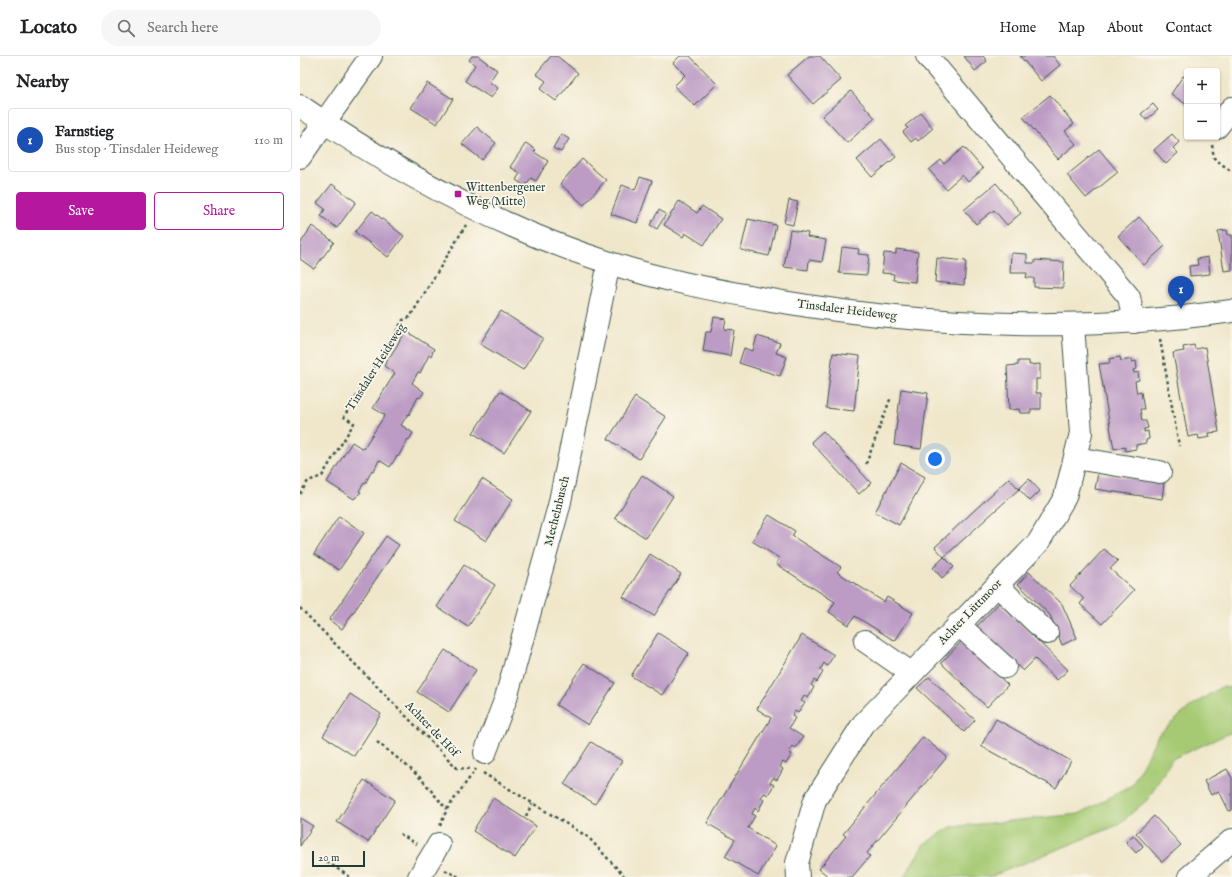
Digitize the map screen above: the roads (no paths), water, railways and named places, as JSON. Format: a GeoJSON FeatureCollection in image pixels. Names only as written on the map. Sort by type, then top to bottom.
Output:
{"type":"FeatureCollection","features":[{"type":"Feature","properties":{"kind":"street"},"geometry":{"type":"LineString","coordinates":[[300,157],[371,56]]}},
{"type":"Feature","properties":{"kind":"street"},"geometry":{"type":"LineString","coordinates":[[927,56],[1129,297],[1134,322]]}},
{"type":"Feature","properties":{"kind":"street","name":"Tinsdaler Heideweg"},"geometry":{"type":"LineString","coordinates":[[300,106],[395,165],[476,210],[609,263],[656,276],[719,290],[831,310],[967,323],[1029,326],[1134,322],[1232,311]]}},
{"type":"Feature","properties":{"kind":"street"},"geometry":{"type":"LineString","coordinates":[[1220,127],[1232,108]]}},
{"type":"Feature","properties":{"kind":"street","name":"Mechelnbusch"},"geometry":{"type":"LineString","coordinates":[[480,761],[506,698],[559,506],[609,263]]}},
{"type":"Feature","properties":{"kind":"street","name":"Achter Lüttmoor"},"geometry":{"type":"LineString","coordinates":[[798,877],[798,863],[815,800],[862,724],[1038,543],[1066,497],[1081,434],[1074,325]]}},
{"type":"Feature","properties":{"kind":"street"},"geometry":{"type":"LineString","coordinates":[[1075,458],[1160,472]]}},
{"type":"Feature","properties":{"kind":"street"},"geometry":{"type":"LineString","coordinates":[[996,585],[1047,633]]}},
{"type":"Feature","properties":{"kind":"street"},"geometry":{"type":"LineString","coordinates":[[958,624],[1005,667]]}},
{"type":"Feature","properties":{"kind":"street"},"geometry":{"type":"LineString","coordinates":[[865,641],[911,673]]}},
{"type":"Feature","properties":{"kind":"street"},"geometry":{"type":"LineString","coordinates":[[1189,877],[1232,840]]}},
{"type":"Feature","properties":{"kind":"street"},"geometry":{"type":"LineString","coordinates":[[419,877],[439,844]]}},
{"type":"Feature","properties":{"kind":"place","name":"Wittenbergener Weg (Mitte)"},"geometry":{"type":"Point","coordinates":[458,194]}},
{"type":"Feature","properties":{"kind":"place","name":"Farnstieg"},"geometry":{"type":"Point","coordinates":[1181,309]}}]}
